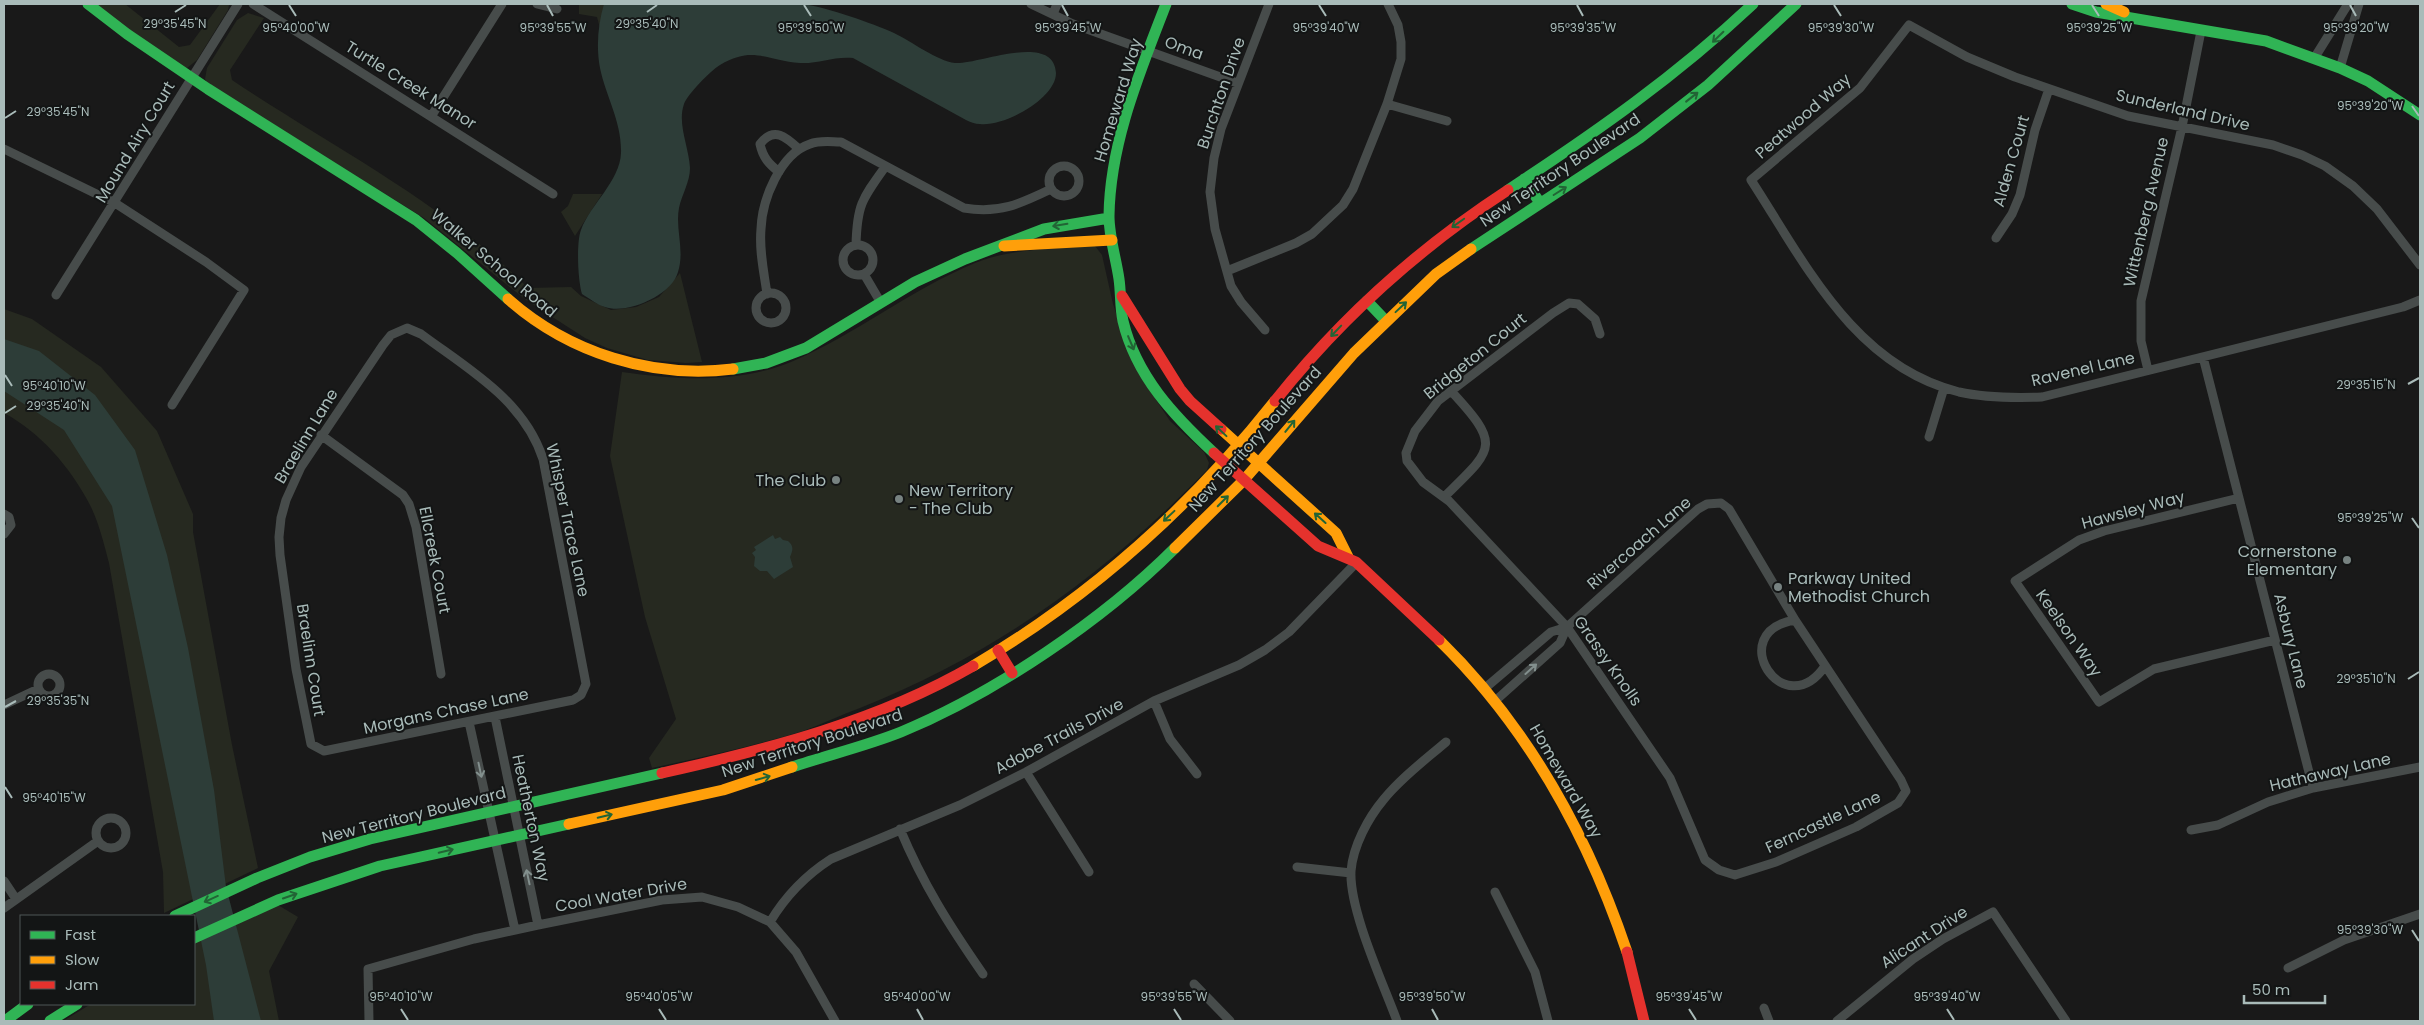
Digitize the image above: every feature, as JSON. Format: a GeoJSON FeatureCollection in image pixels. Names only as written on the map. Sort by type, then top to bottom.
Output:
{"type":"FeatureCollection","features":[{"type":"Feature","properties":{"kind":"main road","name":"Walker School Road"},"geometry":{"type":"LineString","coordinates":[[88,4],[190,80],[418,221],[540,324],[581,347],[625,362],[649,367],[706,372],[767,363],[820,341],[881,303],[948,265],[1030,232],[1054,226],[1109,218]]}},
{"type":"Feature","properties":{"kind":"main road","name":"Homeward Way"},"geometry":{"type":"LineString","coordinates":[[1166,4],[1148,51],[1116,155],[1109,218],[1122,296],[1124,325],[1145,373],[1178,419],[1243,481],[1322,548],[1352,560]]}},
{"type":"Feature","properties":{"kind":"main road","name":"New Territory Boulevard"},"geometry":{"type":"LineString","coordinates":[[178,914],[310,857],[370,839],[489,813],[776,745],[870,713],[921,692],[998,650],[1102,577],[1224,463],[1290,381],[1336,331],[1367,301],[1453,226],[1633,106],[1711,44],[1753,4]]}},
{"type":"Feature","properties":{"kind":"main road","name":"New Territory Boulevard"},"geometry":{"type":"LineString","coordinates":[[195,938],[245,914],[321,885],[380,866],[723,790],[856,748],[900,732],[959,705],[1069,635],[1121,598],[1157,566],[1243,481],[1310,401],[1386,321],[1436,274],[1497,230],[1640,138],[1700,91],[1796,4]]}},
{"type":"Feature","properties":{"kind":"main road"},"geometry":{"type":"LineString","coordinates":[[2072,4],[2096,12],[2266,41],[2315,58],[2368,81],[2420,115]]}},
{"type":"Feature","properties":{"kind":"main road"},"geometry":{"type":"LineString","coordinates":[[2106,4],[2140,18]]}},
{"type":"Feature","properties":{"kind":"main road"},"geometry":{"type":"LineString","coordinates":[[1524,179],[1540,203]]}},
{"type":"Feature","properties":{"kind":"main road","name":"Walker School Road"},"geometry":{"type":"LineString","coordinates":[[999,246],[1112,240]]}},
{"type":"Feature","properties":{"kind":"main road","name":"Homeward Way"},"geometry":{"type":"LineString","coordinates":[[1122,296],[1138,317],[1153,348],[1176,385],[1238,447],[1336,533],[1352,560],[1433,632],[1495,702],[1535,756],[1593,862],[1624,941],[1644,1021]]}},
{"type":"Feature","properties":{"kind":"main road"},"geometry":{"type":"LineString","coordinates":[[1367,301],[1386,321]]}},
{"type":"Feature","properties":{"kind":"main road"},"geometry":{"type":"LineString","coordinates":[[998,650],[1012,673]]}},
{"type":"Feature","properties":{"kind":"main road"},"geometry":{"type":"LineString","coordinates":[[5,1021],[27,1005]]}},
{"type":"Feature","properties":{"kind":"main road"},"geometry":{"type":"LineString","coordinates":[[50,1021],[75,1005]]}},
{"type":"Feature","properties":{"kind":"street","name":"Mound Airy Court"},"geometry":{"type":"LineString","coordinates":[[56,295],[238,4]]}},
{"type":"Feature","properties":{"kind":"street","name":"Turtle Creek Manor"},"geometry":{"type":"LineString","coordinates":[[253,4],[432,115],[553,194]]}},
{"type":"Feature","properties":{"kind":"street"},"geometry":{"type":"LineString","coordinates":[[432,115],[502,4]]}},
{"type":"Feature","properties":{"kind":"street"},"geometry":{"type":"LineString","coordinates":[[537,4],[557,9]]}},
{"type":"Feature","properties":{"kind":"street","name":"Oma"},"geometry":{"type":"LineString","coordinates":[[1031,4],[1073,24],[1237,84]]}},
{"type":"Feature","properties":{"kind":"street"},"geometry":{"type":"LineString","coordinates":[[1053,14],[1057,4]]}},
{"type":"Feature","properties":{"kind":"street","name":"Burchton Drive"},"geometry":{"type":"LineString","coordinates":[[1265,330],[1241,302],[1231,286],[1215,229],[1210,192],[1214,158],[1222,129],[1237,84],[1269,4]]}},
{"type":"Feature","properties":{"kind":"street"},"geometry":{"type":"LineString","coordinates":[[1227,271],[1296,243],[1312,234],[1343,205],[1352,189],[1387,104],[1401,59],[1398,24],[1388,4]]}},
{"type":"Feature","properties":{"kind":"street"},"geometry":{"type":"LineString","coordinates":[[2315,58],[2348,4]]}},
{"type":"Feature","properties":{"kind":"street"},"geometry":{"type":"LineString","coordinates":[[2340,68],[2359,4]]}},
{"type":"Feature","properties":{"kind":"street","name":"Sunderland Drive"},"geometry":{"type":"LineString","coordinates":[[1909,25],[1967,57],[2049,89],[2128,116],[2272,145],[2325,166],[2353,186],[2377,209],[2420,265]]}},
{"type":"Feature","properties":{"kind":"street","name":"Peatwood Way"},"geometry":{"type":"LineString","coordinates":[[1751,180],[1849,99],[1909,25]]}},
{"type":"Feature","properties":{"kind":"street","name":"Wittenberg Avenue"},"geometry":{"type":"LineString","coordinates":[[2148,370],[2141,341],[2141,301],[2182,127],[2201,31]]}},
{"type":"Feature","properties":{"kind":"street","name":"Alden Court"},"geometry":{"type":"LineString","coordinates":[[1996,238],[2012,214],[2020,195],[2034,130],[2049,89]]}},
{"type":"Feature","properties":{"kind":"street"},"geometry":{"type":"LineString","coordinates":[[1387,104],[1447,121]]}},
{"type":"Feature","properties":{"kind":"street"},"geometry":{"type":"LineString","coordinates":[[779,172],[762,154],[760,144],[765,138],[774,134],[784,136],[799,149]]}},
{"type":"Feature","properties":{"kind":"street"},"geometry":{"type":"LineString","coordinates":[[767,294],[760,250],[764,208],[779,172],[799,149],[822,141],[841,142],[964,208],[984,211],[1004,209],[1024,202],[1050,189]]}},
{"type":"Feature","properties":{"kind":"street"},"geometry":{"type":"LineString","coordinates":[[4,149],[115,203],[206,262],[244,290],[172,405]]}},
{"type":"Feature","properties":{"kind":"street"},"geometry":{"type":"LineString","coordinates":[[856,246],[856,216],[865,194],[885,167]]}},
{"type":"Feature","properties":{"kind":"street","name":"Ravenel Lane"},"geometry":{"type":"LineString","coordinates":[[1751,180],[1832,304],[1868,344],[1909,372],[1944,388],[1986,396],[2042,397],[2403,307],[2420,300]]}},
{"type":"Feature","properties":{"kind":"street"},"geometry":{"type":"LineString","coordinates":[[856,246],[866,247],[872,254],[871,268],[859,276],[850,273],[844,265],[844,254],[856,246]]}},
{"type":"Feature","properties":{"kind":"street"},"geometry":{"type":"LineString","coordinates":[[864,274],[881,303]]}},
{"type":"Feature","properties":{"kind":"street","name":"Bridgeton Court"},"geometry":{"type":"LineString","coordinates":[[1423,482],[1407,462],[1406,453],[1415,431],[1438,401],[1569,304],[1578,304],[1587,311],[1595,320],[1600,334]]}},
{"type":"Feature","properties":{"kind":"street","name":"Whisper Trace Lane"},"geometry":{"type":"LineString","coordinates":[[400,332],[407,328],[421,334],[500,393],[518,412],[534,435],[543,459],[586,684],[581,695]]}},
{"type":"Feature","properties":{"kind":"street","name":"Braelinn Lane"},"geometry":{"type":"LineString","coordinates":[[282,573],[279,537],[286,500],[297,475],[321,435],[382,345],[391,335],[400,332]]}},
{"type":"Feature","properties":{"kind":"street","name":"Asbury Lane"},"geometry":{"type":"LineString","coordinates":[[2203,357],[2313,788]]}},
{"type":"Feature","properties":{"kind":"street"},"geometry":{"type":"LineString","coordinates":[[1928,438],[1944,388]]}},
{"type":"Feature","properties":{"kind":"street"},"geometry":{"type":"LineString","coordinates":[[1444,497],[1480,462],[1486,440],[1484,431],[1478,421],[1451,391]]}},
{"type":"Feature","properties":{"kind":"street","name":"Ellcreek Court"},"geometry":{"type":"LineString","coordinates":[[321,435],[394,488],[410,504],[416,527],[441,674]]}},
{"type":"Feature","properties":{"kind":"street","name":"Grassy Knolls"},"geometry":{"type":"LineString","coordinates":[[1423,482],[1444,497],[1568,627],[1670,778],[1705,860],[1719,870],[1735,875]]}},
{"type":"Feature","properties":{"kind":"street","name":"Hawsley Way"},"geometry":{"type":"LineString","coordinates":[[2015,581],[2079,540],[2104,531],[2239,498]]}},
{"type":"Feature","properties":{"kind":"street","name":"Rivercoach Lane"},"geometry":{"type":"LineString","coordinates":[[1568,627],[1698,510],[1707,504],[1721,503],[1729,509],[1795,620],[1901,780]]}},
{"type":"Feature","properties":{"kind":"street"},"geometry":{"type":"LineString","coordinates":[[4,514],[9,518],[11,525],[4,534]]}},
{"type":"Feature","properties":{"kind":"street","name":"Adobe Trails Drive"},"geometry":{"type":"LineString","coordinates":[[770,922],[790,893],[818,867],[838,856],[960,805],[1026,772],[1154,701],[1239,664],[1266,650],[1289,632],[1352,560]]}},
{"type":"Feature","properties":{"kind":"street","name":"Braelinn Court"},"geometry":{"type":"LineString","coordinates":[[282,573],[296,669],[311,744],[316,748]]}},
{"type":"Feature","properties":{"kind":"street","name":"Keelson Way"},"geometry":{"type":"LineString","coordinates":[[2015,581],[2099,702],[2154,670],[2275,640]]}},
{"type":"Feature","properties":{"kind":"street"},"geometry":{"type":"LineString","coordinates":[[1795,620],[1782,622],[1771,629],[1764,640],[1761,652],[1767,671],[1781,683],[1794,686],[1807,684],[1818,677],[1825,666]]}},
{"type":"Feature","properties":{"kind":"street"},"geometry":{"type":"LineString","coordinates":[[1484,689],[1551,632],[1568,627]]}},
{"type":"Feature","properties":{"kind":"street"},"geometry":{"type":"LineString","coordinates":[[1495,702],[1560,643],[1568,627]]}},
{"type":"Feature","properties":{"kind":"street"},"geometry":{"type":"LineString","coordinates":[[4,705],[38,689]]}},
{"type":"Feature","properties":{"kind":"street","name":"Morgans Chase Lane"},"geometry":{"type":"LineString","coordinates":[[316,748],[324,752],[573,700],[581,695]]}},
{"type":"Feature","properties":{"kind":"street"},"geometry":{"type":"LineString","coordinates":[[1154,701],[1170,739],[1197,774]]}},
{"type":"Feature","properties":{"kind":"street","name":"Heatherton Way"},"geometry":{"type":"LineString","coordinates":[[495,717],[538,925]]}},
{"type":"Feature","properties":{"kind":"street"},"geometry":{"type":"LineString","coordinates":[[470,722],[515,930]]}},
{"type":"Feature","properties":{"kind":"street"},"geometry":{"type":"LineString","coordinates":[[1397,1021],[1362,926],[1351,873],[1357,845],[1378,806],[1405,778],[1446,742]]}},
{"type":"Feature","properties":{"kind":"street","name":"Hathaway Lane"},"geometry":{"type":"LineString","coordinates":[[2191,830],[2218,825],[2268,802],[2313,788],[2420,767]]}},
{"type":"Feature","properties":{"kind":"street"},"geometry":{"type":"LineString","coordinates":[[1026,772],[1089,872]]}},
{"type":"Feature","properties":{"kind":"street","name":"Ferncastle Lane"},"geometry":{"type":"LineString","coordinates":[[1735,875],[1776,862],[1856,827],[1898,803],[1906,791],[1901,780]]}},
{"type":"Feature","properties":{"kind":"street"},"geometry":{"type":"LineString","coordinates":[[900,829],[915,866],[939,911],[983,974]]}},
{"type":"Feature","properties":{"kind":"street"},"geometry":{"type":"LineString","coordinates":[[4,908],[98,842]]}},
{"type":"Feature","properties":{"kind":"street"},"geometry":{"type":"LineString","coordinates":[[1296,867],[1351,873]]}},
{"type":"Feature","properties":{"kind":"street"},"geometry":{"type":"LineString","coordinates":[[4,881],[16,899]]}},
{"type":"Feature","properties":{"kind":"street"},"geometry":{"type":"LineString","coordinates":[[1495,892],[1535,972],[1548,1021]]}},
{"type":"Feature","properties":{"kind":"street","name":"Cool Water Drive"},"geometry":{"type":"LineString","coordinates":[[369,1021],[368,969],[388,965],[474,939],[686,897],[717,900],[750,912],[770,922],[796,952],[835,1021]]}},
{"type":"Feature","properties":{"kind":"street","name":"Alicant Drive"},"geometry":{"type":"LineString","coordinates":[[1837,1021],[1894,973],[1943,938],[1993,912],[2066,1021]]}},
{"type":"Feature","properties":{"kind":"street"},"geometry":{"type":"LineString","coordinates":[[2288,968],[2344,940],[2420,914]]}},
{"type":"Feature","properties":{"kind":"street"},"geometry":{"type":"LineString","coordinates":[[1194,984],[1230,1021]]}},
{"type":"Feature","properties":{"kind":"street"},"geometry":{"type":"LineString","coordinates":[[1764,1008],[1769,1021]]}},
{"type":"Feature","properties":{"kind":"shaded area"},"geometry":{"type":"Polygon","coordinates":[[[93,4],[125,4],[179,47],[190,45],[220,4],[229,5],[228,10],[197,60],[187,68],[180,67],[93,4]]]}},
{"type":"Feature","properties":{"kind":"shaded area"},"geometry":{"type":"Polygon","coordinates":[[[579,4],[605,4],[600,28],[597,17],[579,14],[579,4]]]}},
{"type":"Feature","properties":{"kind":"shaded area"},"geometry":{"type":"Polygon","coordinates":[[[604,4],[804,4],[837,12],[885,29],[940,59],[955,63],[1029,52],[1042,54],[1052,61],[1056,73],[1054,83],[1047,92],[1027,109],[1002,121],[980,124],[966,120],[853,58],[800,63],[751,55],[732,59],[720,65],[705,77],[690,95],[684,104],[682,112],[690,168],[678,216],[681,256],[678,272],[667,288],[648,301],[636,306],[614,309],[599,305],[582,294],[578,262],[578,244],[581,230],[616,173],[621,153],[619,131],[600,68],[598,52],[600,19],[604,4]]]}},
{"type":"Feature","properties":{"kind":"shaded area"},"geometry":{"type":"Polygon","coordinates":[[[248,13],[264,18],[230,70],[232,80],[423,202],[495,257],[528,288],[571,287],[581,296],[611,310],[636,307],[659,297],[680,273],[702,362],[686,363],[648,360],[607,348],[585,338],[526,300],[424,218],[207,83],[205,79],[207,68],[237,20],[248,13]]]}},
{"type":"Feature","properties":{"kind":"shaded area"},"geometry":{"type":"Polygon","coordinates":[[[573,194],[602,194],[575,236],[561,212],[568,206],[573,194]]]}},
{"type":"Feature","properties":{"kind":"shaded area","name":"New Territory - The Club"},"geometry":{"type":"Polygon","coordinates":[[[1095,246],[1102,255],[1113,304],[1130,355],[1139,374],[1170,421],[1204,452],[1209,463],[1207,470],[1129,544],[1088,577],[1046,608],[958,662],[910,686],[803,731],[652,768],[649,758],[676,719],[645,617],[610,456],[622,372],[664,377],[707,378],[729,377],[771,369],[815,351],[928,286],[975,263],[1004,254],[1095,246]]]}},
{"type":"Feature","properties":{"kind":"shaded area"},"geometry":{"type":"Polygon","coordinates":[[[4,309],[32,319],[101,367],[157,431],[193,514],[193,532],[232,745],[258,868],[164,913],[163,872],[109,563],[99,526],[90,505],[74,478],[42,441],[30,430],[4,413],[4,309]]]}},
{"type":"Feature","properties":{"kind":"shaded area"},"geometry":{"type":"Polygon","coordinates":[[[4,339],[39,351],[95,395],[135,450],[167,555],[188,648],[214,790],[226,887],[261,1021],[214,1021],[206,965],[112,506],[64,430],[4,391],[4,339]]]}},
{"type":"Feature","properties":{"kind":"shaded area"},"geometry":{"type":"Polygon","coordinates":[[[773,535],[775,539],[780,537],[788,541],[792,546],[790,557],[793,567],[774,579],[767,571],[760,571],[754,566],[755,557],[752,553],[756,550],[754,547],[773,535]]]}},
{"type":"Feature","properties":{"kind":"shaded area"},"geometry":{"type":"Polygon","coordinates":[[[278,905],[298,917],[269,971],[279,1021],[63,1021],[89,1005],[195,1005],[195,943],[278,905]]]}},
{"type":"Feature","properties":{"kind":"traffic: fast"},"geometry":{"type":"LineString","coordinates":[[88,4],[127,34],[208,89],[416,220],[457,253],[508,299]]}},
{"type":"Feature","properties":{"kind":"traffic: fast"},"geometry":{"type":"LineString","coordinates":[[1166,4],[1137,81],[1121,134],[1111,188],[1110,232],[1119,279],[1123,321],[1137,360],[1158,394],[1214,453]]}},
{"type":"Feature","properties":{"kind":"traffic: fast"},"geometry":{"type":"LineString","coordinates":[[1508,190],[1634,103],[1694,56],[1753,4]]}},
{"type":"Feature","properties":{"kind":"traffic: fast"},"geometry":{"type":"LineString","coordinates":[[1471,249],[1640,138],[1708,85],[1796,4]]}},
{"type":"Feature","properties":{"kind":"traffic: fast"},"geometry":{"type":"LineString","coordinates":[[2072,4],[2096,12],[2266,41],[2340,68],[2368,81],[2420,115]]}},
{"type":"Feature","properties":{"kind":"traffic: fast"},"geometry":{"type":"LineString","coordinates":[[1524,179],[1540,203]]}},
{"type":"Feature","properties":{"kind":"traffic: fast"},"geometry":{"type":"LineString","coordinates":[[733,369],[766,363],[806,348],[915,282],[965,259],[1044,229],[1109,218]]}},
{"type":"Feature","properties":{"kind":"traffic: fast"},"geometry":{"type":"LineString","coordinates":[[1367,301],[1386,321]]}},
{"type":"Feature","properties":{"kind":"traffic: fast"},"geometry":{"type":"LineString","coordinates":[[792,767],[901,732],[937,716],[1010,676],[1081,628],[1115,602],[1175,548]]}},
{"type":"Feature","properties":{"kind":"traffic: fast"},"geometry":{"type":"LineString","coordinates":[[177,915],[257,878],[310,857],[370,839],[662,773]]}},
{"type":"Feature","properties":{"kind":"traffic: fast"},"geometry":{"type":"LineString","coordinates":[[195,938],[278,900],[380,866],[569,824]]}},
{"type":"Feature","properties":{"kind":"traffic: fast"},"geometry":{"type":"LineString","coordinates":[[5,1021],[27,1005]]}},
{"type":"Feature","properties":{"kind":"traffic: fast"},"geometry":{"type":"LineString","coordinates":[[50,1021],[75,1005]]}},
{"type":"Feature","properties":{"kind":"traffic: slow"},"geometry":{"type":"LineString","coordinates":[[2106,4],[2124,12]]}},
{"type":"Feature","properties":{"kind":"traffic: slow"},"geometry":{"type":"LineString","coordinates":[[1004,246],[1112,240]]}},
{"type":"Feature","properties":{"kind":"traffic: slow"},"geometry":{"type":"LineString","coordinates":[[1175,548],[1243,481],[1354,353],[1436,274],[1471,249]]}},
{"type":"Feature","properties":{"kind":"traffic: slow"},"geometry":{"type":"LineString","coordinates":[[508,299],[532,318],[558,334],[585,348],[613,358],[672,370],[703,371],[733,369]]}},
{"type":"Feature","properties":{"kind":"traffic: slow"},"geometry":{"type":"LineString","coordinates":[[973,666],[1058,610],[1098,580],[1136,547],[1209,477],[1275,401]]}},
{"type":"Feature","properties":{"kind":"traffic: slow"},"geometry":{"type":"LineString","coordinates":[[1221,429],[1336,533],[1348,557]]}},
{"type":"Feature","properties":{"kind":"traffic: slow"},"geometry":{"type":"LineString","coordinates":[[1439,640],[1471,673],[1500,709],[1527,746],[1551,785],[1574,825],[1594,866],[1627,952]]}},
{"type":"Feature","properties":{"kind":"traffic: slow"},"geometry":{"type":"LineString","coordinates":[[569,824],[723,790],[792,767]]}},
{"type":"Feature","properties":{"kind":"traffic: jam"},"geometry":{"type":"LineString","coordinates":[[1275,401],[1327,341],[1383,286],[1443,236],[1508,190]]}},
{"type":"Feature","properties":{"kind":"traffic: jam"},"geometry":{"type":"LineString","coordinates":[[1122,296],[1180,389],[1190,401],[1221,429]]}},
{"type":"Feature","properties":{"kind":"traffic: jam"},"geometry":{"type":"LineString","coordinates":[[1214,453],[1318,546],[1356,562],[1439,640]]}},
{"type":"Feature","properties":{"kind":"traffic: jam"},"geometry":{"type":"LineString","coordinates":[[998,650],[1012,673]]}},
{"type":"Feature","properties":{"kind":"traffic: jam"},"geometry":{"type":"LineString","coordinates":[[662,773],[782,743],[861,718],[899,703],[973,666]]}},
{"type":"Feature","properties":{"kind":"traffic: jam"},"geometry":{"type":"LineString","coordinates":[[1627,952],[1644,1021]]}},
{"type":"Feature","properties":{"kind":"place","name":"The Club"},"geometry":{"type":"Point","coordinates":[836,480]}},
{"type":"Feature","properties":{"kind":"place","name":"New Territory - The Club"},"geometry":{"type":"Point","coordinates":[899,499]}},
{"type":"Feature","properties":{"kind":"place","name":"Cornerstone Elementary"},"geometry":{"type":"Point","coordinates":[2347,560]}},
{"type":"Feature","properties":{"kind":"place","name":"Parkway United Methodist Church"},"geometry":{"type":"Point","coordinates":[1778,587]}}]}
